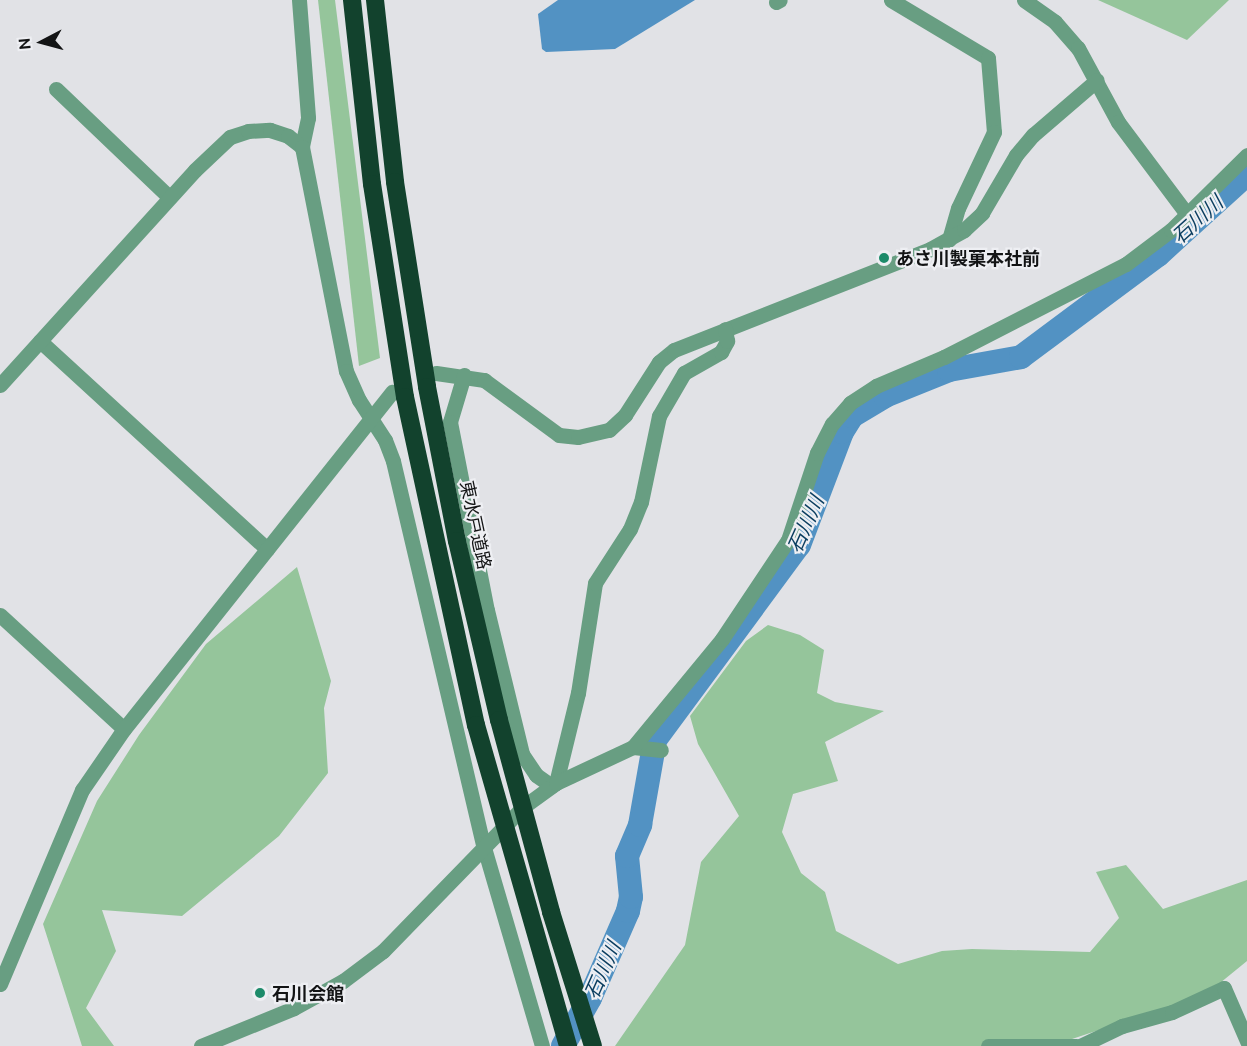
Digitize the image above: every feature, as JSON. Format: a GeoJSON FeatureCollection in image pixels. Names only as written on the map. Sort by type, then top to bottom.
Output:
{"type":"FeatureCollection","features":[{"type":"Feature","properties":{"kind":"highway"},"geometry":{"type":"LineString","coordinates":[[352,0],[372,184],[399,395],[476,725],[568,1046]]}},
{"type":"Feature","properties":{"kind":"highway","name":"東水戸道路"},"geometry":{"type":"LineString","coordinates":[[375,0],[394,182],[431,380],[455,531],[499,720],[551,912],[593,1046]]}},
{"type":"Feature","properties":{"kind":"street"},"geometry":{"type":"LineString","coordinates":[[299,0],[308,118],[302,147],[346,371],[370,418],[385,440],[393,461],[483,844],[541,1043]]}},
{"type":"Feature","properties":{"kind":"street"},"geometry":{"type":"LineString","coordinates":[[891,0],[988,58],[994,132],[958,208],[949,240]]}},
{"type":"Feature","properties":{"kind":"street"},"geometry":{"type":"LineString","coordinates":[[1024,0],[1055,22],[1078,48],[1118,122],[1186,213]]}},
{"type":"Feature","properties":{"kind":"street"},"geometry":{"type":"LineString","coordinates":[[431,380],[464,375],[484,380],[559,435],[595,435],[609,430],[625,415],[659,362],[674,350],[949,240],[982,213],[1016,155],[1033,135],[1096,80]]}},
{"type":"Feature","properties":{"kind":"street"},"geometry":{"type":"LineString","coordinates":[[56,89],[169,197]]}},
{"type":"Feature","properties":{"kind":"street"},"geometry":{"type":"LineString","coordinates":[[0,385],[169,197],[216,149],[238,133],[270,130],[288,136],[302,147]]}},
{"type":"Feature","properties":{"kind":"street"},"geometry":{"type":"LineString","coordinates":[[201,1046],[319,996],[351,976],[383,951],[483,844],[554,784],[647,750],[788,540],[817,453],[832,424],[850,403],[876,386],[945,357],[1126,264],[1171,230],[1247,155]]}},
{"type":"Feature","properties":{"kind":"street"},"geometry":{"type":"LineString","coordinates":[[554,784],[578,693],[595,583],[630,529],[641,502],[659,416],[684,373],[721,351],[727,341],[725,329]]}},
{"type":"Feature","properties":{"kind":"street"},"geometry":{"type":"LineString","coordinates":[[40,340],[267,549]]}},
{"type":"Feature","properties":{"kind":"street"},"geometry":{"type":"LineString","coordinates":[[464,375],[450,422],[485,599],[522,754],[536,775],[554,784]]}},
{"type":"Feature","properties":{"kind":"street"},"geometry":{"type":"LineString","coordinates":[[0,984],[71,812],[124,729],[370,418],[399,395]]}},
{"type":"Feature","properties":{"kind":"street"},"geometry":{"type":"LineString","coordinates":[[0,615],[124,729]]}},
{"type":"Feature","properties":{"kind":"street"},"geometry":{"type":"LineString","coordinates":[[988,1046],[1078,1046],[1122,1026],[1172,1012],[1224,988],[1247,1041]]}},
{"type":"Feature","properties":{"kind":"green space"},"geometry":{"type":"Polygon","coordinates":[[[318,0],[335,0],[380,358],[359,366],[318,0]]]}},
{"type":"Feature","properties":{"kind":"green space"},"geometry":{"type":"Polygon","coordinates":[[[1098,0],[1229,0],[1187,40],[1098,0]]]}},
{"type":"Feature","properties":{"kind":"green space"},"geometry":{"type":"Polygon","coordinates":[[[297,567],[331,681],[324,708],[328,773],[279,836],[182,916],[102,910],[116,951],[86,1008],[114,1046],[82,1046],[43,924],[97,801],[139,735],[206,644],[297,567]]]}},
{"type":"Feature","properties":{"kind":"green space"},"geometry":{"type":"Polygon","coordinates":[[[768,625],[800,635],[824,650],[817,693],[835,702],[884,711],[825,742],[838,781],[793,794],[782,832],[801,873],[825,892],[836,931],[898,964],[942,951],[972,949],[1090,952],[1119,918],[1096,872],[1126,865],[1163,909],[1247,880],[1247,961],[1220,983],[1171,1006],[1072,1039],[1026,1046],[615,1046],[685,945],[701,862],[739,816],[698,744],[690,716],[746,641],[768,625]]]}},
{"type":"Feature","properties":{"kind":"water"},"geometry":{"type":"Polygon","coordinates":[[[558,0],[695,0],[615,49],[546,52],[542,49],[538,14],[558,0]]]}},
{"type":"Feature","properties":{"kind":"waterway","name":"石川川"},"geometry":{"type":"LineString","coordinates":[[563,1046],[590,998],[628,911],[631,897],[627,856],[640,825],[655,740],[799,545],[842,432],[852,416],[885,396],[949,370],[1021,357],[1158,255],[1247,174]]}},
{"type":"Feature","properties":{"kind":"place","name":"あさ川製菓本社前"},"geometry":{"type":"Point","coordinates":[884,258]}},
{"type":"Feature","properties":{"kind":"place","name":"石川会館"},"geometry":{"type":"Point","coordinates":[260,993]}}]}
